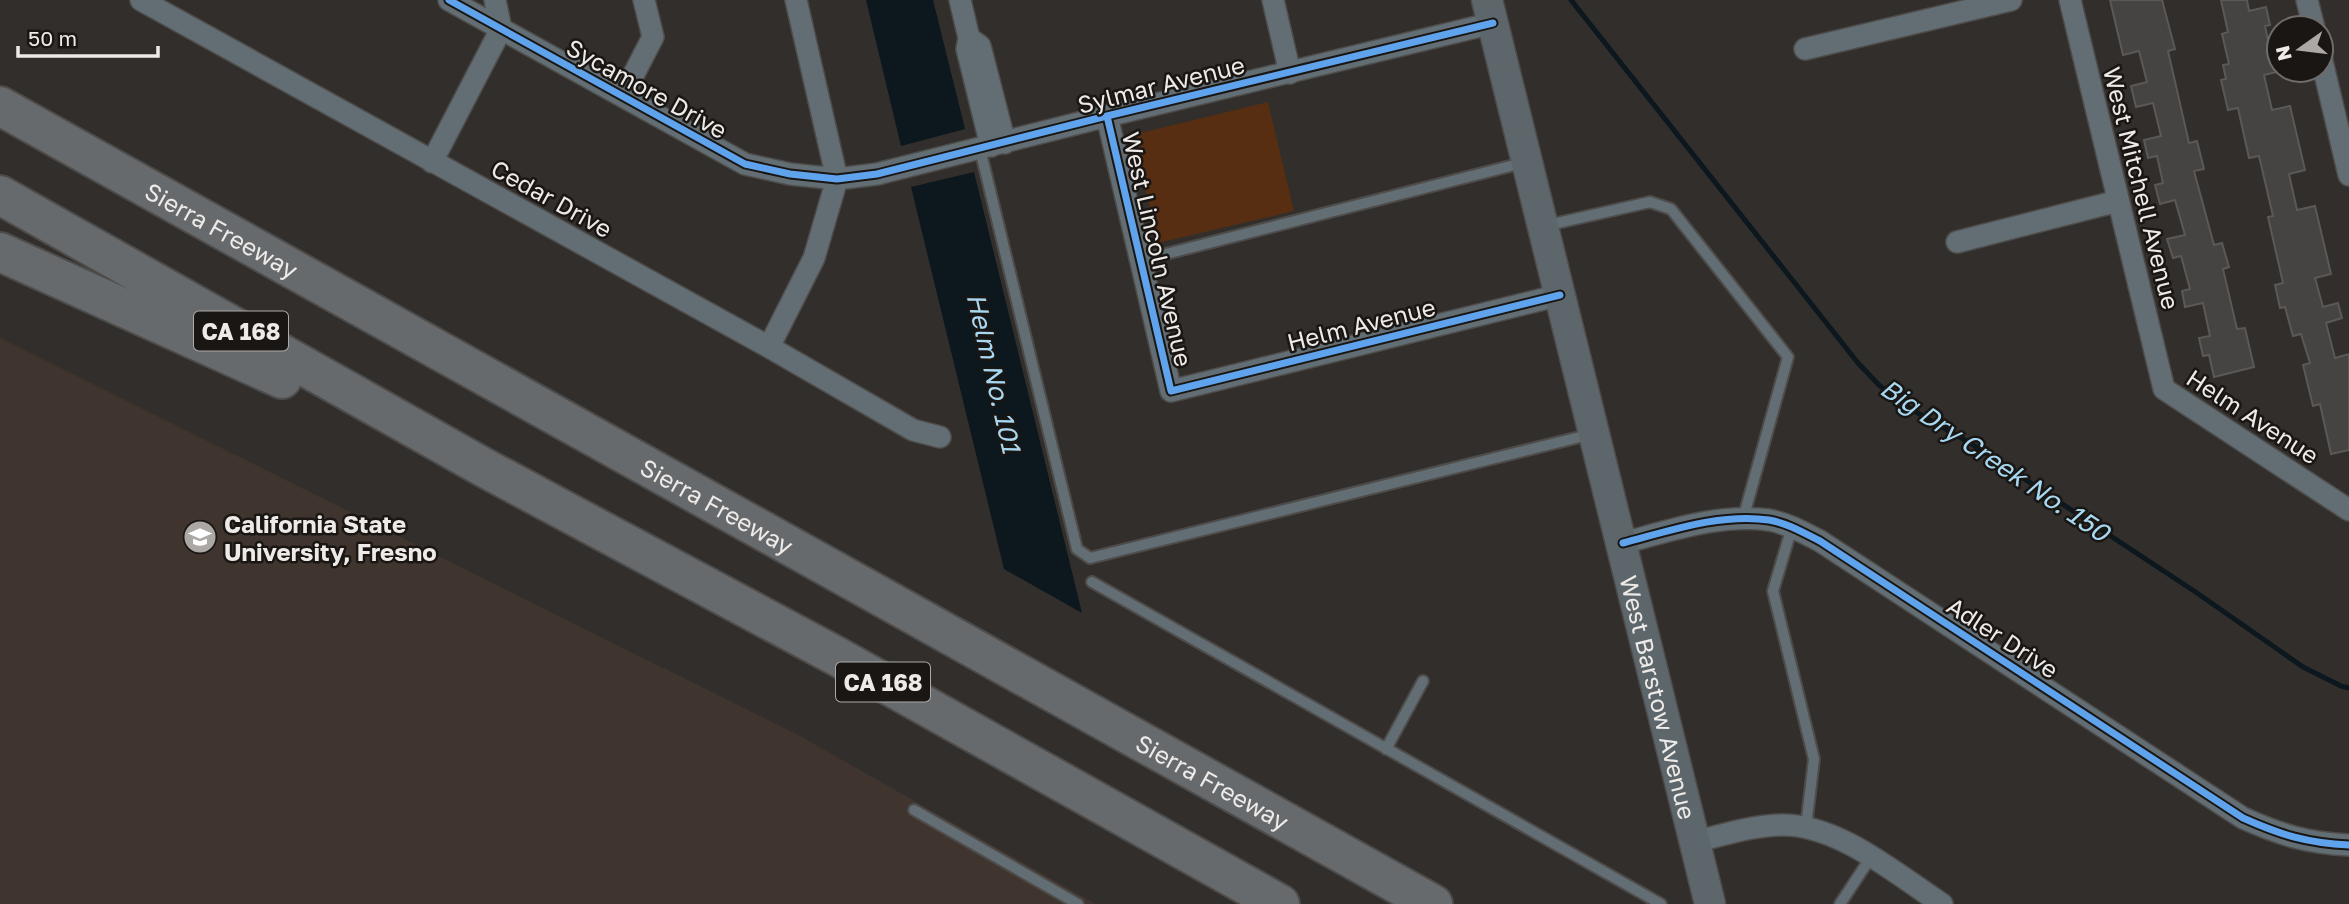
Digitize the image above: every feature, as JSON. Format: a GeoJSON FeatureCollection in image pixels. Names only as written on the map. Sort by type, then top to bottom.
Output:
{"type":"FeatureCollection","features":[{"type":"Feature","properties":{"kind":"highway","name":"Sierra Freeway"},"geometry":{"type":"LineString","coordinates":[[0,106],[1433,904]]}},
{"type":"Feature","properties":{"kind":"highway","name":"CA 168"},"geometry":{"type":"LineString","coordinates":[[0,195],[483,467],[838,657],[1280,904]]}},
{"type":"Feature","properties":{"kind":"highway"},"geometry":{"type":"LineString","coordinates":[[0,252],[161,326],[483,467]]}},
{"type":"Feature","properties":{"kind":"main road","name":"West Barstow Avenue"},"geometry":{"type":"LineString","coordinates":[[1490,12],[1710,904]]}},
{"type":"Feature","properties":{"kind":"street","name":"Cedar Drive"},"geometry":{"type":"LineString","coordinates":[[141,0],[769,347],[913,430],[940,436]]}},
{"type":"Feature","properties":{"kind":"street","name":"Sycamore Drive"},"geometry":{"type":"LineString","coordinates":[[449,0],[745,164],[790,174],[837,179]]}},
{"type":"Feature","properties":{"kind":"street"},"geometry":{"type":"LineString","coordinates":[[432,162],[501,29],[495,0]]}},
{"type":"Feature","properties":{"kind":"street"},"geometry":{"type":"LineString","coordinates":[[623,95],[653,37],[644,0]]}},
{"type":"Feature","properties":{"kind":"street"},"geometry":{"type":"LineString","coordinates":[[769,347],[814,258],[837,179],[796,0]]}},
{"type":"Feature","properties":{"kind":"street"},"geometry":{"type":"LineString","coordinates":[[960,0],[969,38],[967,49],[992,146]]}},
{"type":"Feature","properties":{"kind":"street"},"geometry":{"type":"LineString","coordinates":[[1273,0],[1297,71]]}},
{"type":"Feature","properties":{"kind":"street"},"geometry":{"type":"LineString","coordinates":[[1287,0],[1297,71]]}},
{"type":"Feature","properties":{"kind":"street"},"geometry":{"type":"LineString","coordinates":[[1805,49],[2011,0]]}},
{"type":"Feature","properties":{"kind":"street","name":"West Mitchell Avenue"},"geometry":{"type":"LineString","coordinates":[[2070,0],[2164,389]]}},
{"type":"Feature","properties":{"kind":"street","name":"Sylmar Avenue"},"geometry":{"type":"LineString","coordinates":[[837,179],[877,174],[1297,71],[1490,12]]}},
{"type":"Feature","properties":{"kind":"street"},"geometry":{"type":"LineString","coordinates":[[2327,84],[2349,175]]}},
{"type":"Feature","properties":{"kind":"street","name":"West Lincoln Avenue"},"geometry":{"type":"LineString","coordinates":[[1107,116],[1171,391]]}},
{"type":"Feature","properties":{"kind":"street"},"geometry":{"type":"LineString","coordinates":[[1957,242],[2118,201]]}},
{"type":"Feature","properties":{"kind":"street","name":"Helm Avenue"},"geometry":{"type":"LineString","coordinates":[[1171,391],[1560,295]]}},
{"type":"Feature","properties":{"kind":"street","name":"Helm Avenue"},"geometry":{"type":"LineString","coordinates":[[2164,389],[2349,510]]}},
{"type":"Feature","properties":{"kind":"street","name":"Adler Drive"},"geometry":{"type":"LineString","coordinates":[[1623,543],[1701,523],[1744,519],[1770,520],[1791,527],[1820,541],[2243,818],[2279,834],[2320,844],[2349,845]]}},
{"type":"Feature","properties":{"kind":"street"},"geometry":{"type":"LineString","coordinates":[[1695,842],[1769,826],[1806,827],[1836,837],[1942,904]]}},
{"type":"Feature","properties":{"kind":"lane"},"geometry":{"type":"LineString","coordinates":[[992,146],[1077,549],[1090,558],[1595,433]]}},
{"type":"Feature","properties":{"kind":"lane"},"geometry":{"type":"LineString","coordinates":[[1142,260],[1527,161]]}},
{"type":"Feature","properties":{"kind":"lane"},"geometry":{"type":"LineString","coordinates":[[1543,226],[1650,202],[1671,209],[1788,357],[1744,519]]}},
{"type":"Feature","properties":{"kind":"lane"},"geometry":{"type":"LineString","coordinates":[[1791,527],[1773,591],[1814,759],[1806,827]]}},
{"type":"Feature","properties":{"kind":"lane"},"geometry":{"type":"LineString","coordinates":[[1092,582],[1661,904]]}},
{"type":"Feature","properties":{"kind":"lane"},"geometry":{"type":"LineString","coordinates":[[1386,749],[1423,681]]}},
{"type":"Feature","properties":{"kind":"lane"},"geometry":{"type":"LineString","coordinates":[[914,810],[1078,904]]}},
{"type":"Feature","properties":{"kind":"lane"},"geometry":{"type":"LineString","coordinates":[[1840,904],[1871,857]]}},
{"type":"Feature","properties":{"kind":"shaded area"},"geometry":{"type":"Polygon","coordinates":[[[1268,102],[1294,211],[1158,243],[1134,140],[1136,134],[1268,102]]]}},
{"type":"Feature","properties":{"kind":"shaded area","name":"California State University, Fresno"},"geometry":{"type":"Polygon","coordinates":[[[0,338],[800,736],[1096,904],[0,904],[0,338]]]}},
{"type":"Feature","properties":{"kind":"water"},"geometry":{"type":"Polygon","coordinates":[[[866,0],[933,0],[965,129],[901,146],[866,0]]]}},
{"type":"Feature","properties":{"kind":"water","name":"Helm No. 101"},"geometry":{"type":"Polygon","coordinates":[[[974,172],[1082,613],[1004,569],[911,187],[974,172]]]}},
{"type":"Feature","properties":{"kind":"building"},"geometry":{"type":"Polygon","coordinates":[[[2110,0],[2162,0],[2175,49],[2168,51],[2189,143],[2197,141],[2204,169],[2194,171],[2214,245],[2222,243],[2229,267],[2223,269],[2237,329],[2245,328],[2254,367],[2214,377],[2209,355],[2203,356],[2199,338],[2210,336],[2203,303],[2185,307],[2182,291],[2190,289],[2181,256],[2173,258],[2167,239],[2185,235],[2175,200],[2160,204],[2155,185],[2163,183],[2157,156],[2148,158],[2144,140],[2161,136],[2153,103],[2136,107],[2131,86],[2147,82],[2139,51],[2123,55],[2110,0]]]}},
{"type":"Feature","properties":{"kind":"building"},"geometry":{"type":"Polygon","coordinates":[[[2221,0],[2247,0],[2249,11],[2266,7],[2265,84],[2272,110],[2290,106],[2305,170],[2289,174],[2297,210],[2315,206],[2331,274],[2315,278],[2323,307],[2338,303],[2342,318],[2326,323],[2335,358],[2349,354],[2349,450],[2331,454],[2320,404],[2313,406],[2303,365],[2310,363],[2301,334],[2293,336],[2285,307],[2280,308],[2275,285],[2283,283],[2268,217],[2273,216],[2259,156],[2249,158],[2238,108],[2228,110],[2221,80],[2226,79],[2223,65],[2229,64],[2222,34],[2228,32],[2221,0]]]}},
{"type":"Feature","properties":{"kind":"waterway","name":"Big Dry Creek No. 150"},"geometry":{"type":"LineString","coordinates":[[1571,0],[1858,363],[1879,385],[1909,408],[1970,443],[2197,593],[2303,667],[2349,688]]}},
{"type":"Feature","properties":{"kind":"cycle path"},"geometry":{"type":"LineString","coordinates":[[449,0],[745,164],[790,174],[837,179],[877,174],[1493,23]]}},
{"type":"Feature","properties":{"kind":"cycle path"},"geometry":{"type":"LineString","coordinates":[[1107,116],[1171,391],[1560,295]]}},
{"type":"Feature","properties":{"kind":"cycle path"},"geometry":{"type":"LineString","coordinates":[[1623,543],[1695,524],[1732,519],[1769,520],[1789,526],[1820,541],[2243,818],[2294,837],[2349,845]]}},
{"type":"Feature","properties":{"kind":"place","name":"California State University, Fresno"},"geometry":{"type":"Point","coordinates":[200,537]}}]}
